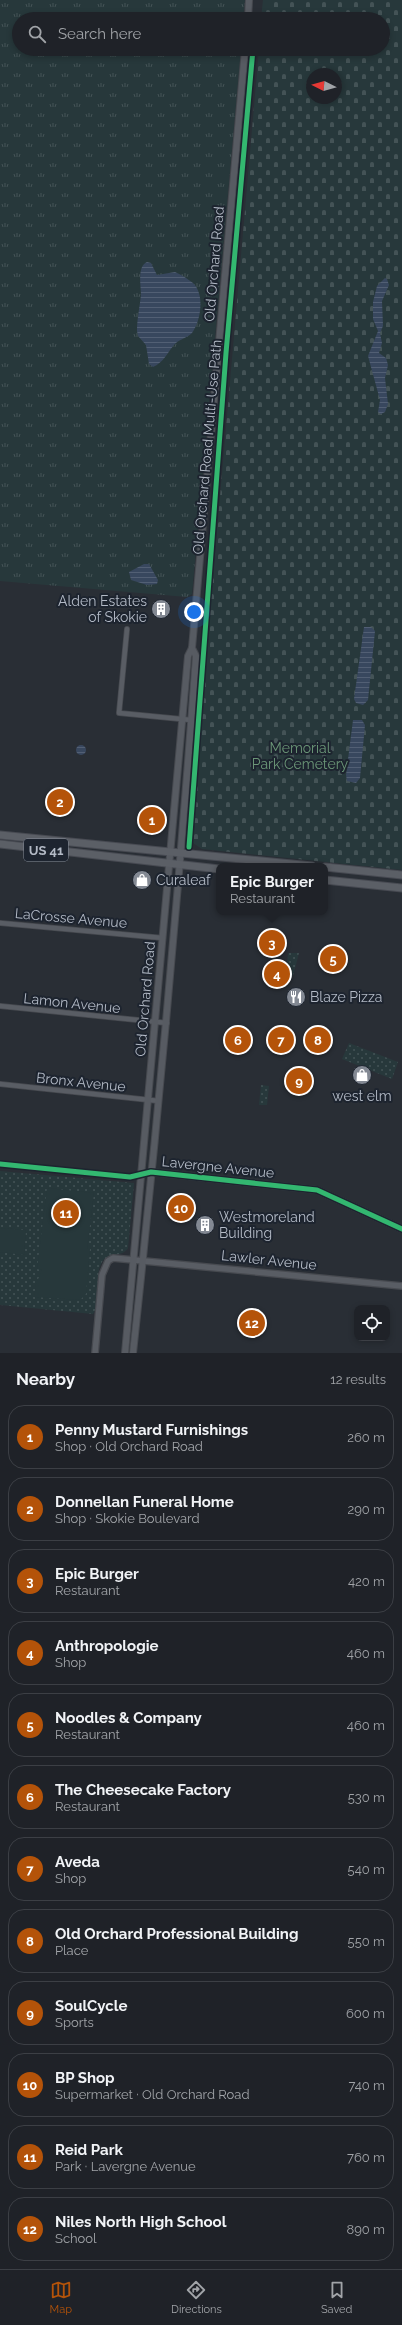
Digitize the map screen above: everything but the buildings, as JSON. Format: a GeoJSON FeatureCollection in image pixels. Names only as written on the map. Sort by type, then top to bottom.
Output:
{"type":"FeatureCollection","features":[{"type":"Feature","properties":{"kind":"main road"},"geometry":{"type":"LineString","coordinates":[[248,12],[249,0]]}},
{"type":"Feature","properties":{"kind":"main road","name":"Old Orchard Road"},"geometry":{"type":"LineString","coordinates":[[125,1353],[182,719],[188,656],[192,648],[244,56]]}},
{"type":"Feature","properties":{"kind":"main road","name":"Old Orchard Road"},"geometry":{"type":"LineString","coordinates":[[133,1353],[151,1172],[160,1101],[182,852],[196,656],[192,648]]}},
{"type":"Feature","properties":{"kind":"main road","name":"US 41"},"geometry":{"type":"LineString","coordinates":[[0,835],[284,863]]}},
{"type":"Feature","properties":{"kind":"main road","name":"US 41"},"geometry":{"type":"LineString","coordinates":[[0,844],[216,869]]}},
{"type":"Feature","properties":{"kind":"main road"},"geometry":{"type":"LineString","coordinates":[[328,867],[402,875]]}},
{"type":"Feature","properties":{"kind":"main road"},"geometry":{"type":"LineString","coordinates":[[328,880],[402,888]]}},
{"type":"Feature","properties":{"kind":"street"},"geometry":{"type":"LineString","coordinates":[[127,629],[120,713],[191,720]]}},
{"type":"Feature","properties":{"kind":"street","name":"LaCrosse Avenue"},"geometry":{"type":"LineString","coordinates":[[0,923],[163,938]]}},
{"type":"Feature","properties":{"kind":"street","name":"Lamon Avenue"},"geometry":{"type":"LineString","coordinates":[[0,1006],[167,1023]]}},
{"type":"Feature","properties":{"kind":"street","name":"Bronx Avenue"},"geometry":{"type":"LineString","coordinates":[[0,1084],[160,1101]]}},
{"type":"Feature","properties":{"kind":"street","name":"Lavergne Avenue"},"geometry":{"type":"LineString","coordinates":[[0,1164],[130,1177],[151,1172],[316,1190],[402,1229]]}},
{"type":"Feature","properties":{"kind":"street","name":"Lawler Avenue"},"geometry":{"type":"LineString","coordinates":[[95,1353],[104,1267],[113,1258],[402,1286]]}},
{"type":"Feature","properties":{"kind":"green space"},"geometry":{"type":"Polygon","coordinates":[[[0,0],[245,0],[244,12],[12,12],[12,56],[240,56],[192,594],[187,597],[0,581],[0,0]]]}},
{"type":"Feature","properties":{"kind":"green space","name":"Memorial Park Cemetery"},"geometry":{"type":"Polygon","coordinates":[[[263,0],[402,0],[402,870],[202,849],[190,841],[258,56],[390,56],[390,12],[262,12],[263,0]]]}},
{"type":"Feature","properties":{"kind":"green space"},"geometry":{"type":"Polygon","coordinates":[[[288,953],[299,953],[293,976],[286,975],[288,953]]]}},
{"type":"Feature","properties":{"kind":"green space"},"geometry":{"type":"Polygon","coordinates":[[[349,1043],[398,1062],[392,1079],[342,1059],[349,1043]]]}},
{"type":"Feature","properties":{"kind":"green space"},"geometry":{"type":"Polygon","coordinates":[[[261,1085],[269,1086],[267,1105],[259,1105],[261,1085]]]}},
{"type":"Feature","properties":{"kind":"green space"},"geometry":{"type":"Polygon","coordinates":[[[0,1171],[134,1183],[128,1248],[122,1253],[108,1257],[102,1262],[98,1275],[98,1295],[96,1308],[93,1314],[0,1305],[0,1171]]]}},
{"type":"Feature","properties":{"kind":"green space"},"geometry":{"type":"Polygon","coordinates":[[[47,1188],[94,1193],[87,1249],[90,1249],[86,1294],[80,1300],[34,1297],[36,1284],[42,1270],[37,1269],[47,1188]]]}},
{"type":"Feature","properties":{"kind":"green space"},"geometry":{"type":"Polygon","coordinates":[[[0,1228],[26,1230],[24,1255],[0,1252],[0,1228]]]}},
{"type":"Feature","properties":{"kind":"water"},"geometry":{"type":"Polygon","coordinates":[[[147,262],[151,263],[157,275],[175,272],[191,281],[197,288],[200,300],[198,322],[192,333],[176,343],[162,360],[153,367],[149,364],[146,345],[138,336],[137,331],[141,294],[141,272],[142,267],[147,262]]]}},
{"type":"Feature","properties":{"kind":"water"},"geometry":{"type":"Polygon","coordinates":[[[385,278],[387,279],[389,285],[382,301],[383,326],[380,333],[382,343],[379,353],[386,358],[388,365],[385,378],[388,404],[385,412],[381,414],[378,412],[380,400],[368,356],[378,331],[373,319],[373,302],[377,286],[385,278]]]}},
{"type":"Feature","properties":{"kind":"water"},"geometry":{"type":"Polygon","coordinates":[[[144,564],[149,564],[158,580],[157,584],[147,585],[131,580],[129,572],[144,564]]]}},
{"type":"Feature","properties":{"kind":"water"},"geometry":{"type":"Polygon","coordinates":[[[364,627],[371,627],[375,631],[368,700],[363,705],[356,703],[354,699],[364,627]]]}},
{"type":"Feature","properties":{"kind":"water"},"geometry":{"type":"Polygon","coordinates":[[[353,720],[362,720],[365,725],[360,778],[356,783],[347,781],[346,775],[353,720]]]}},
{"type":"Feature","properties":{"kind":"water"},"geometry":{"type":"Polygon","coordinates":[[[79,745],[83,745],[86,750],[83,755],[79,755],[76,752],[76,748],[79,745]]]}},
{"type":"Feature","properties":{"kind":"cycle path","name":"Old Orchard Road Multi-Use Path"},"geometry":{"type":"LineString","coordinates":[[189,847],[226,353],[252,56]]}},
{"type":"Feature","properties":{"kind":"cycle path"},"geometry":{"type":"LineString","coordinates":[[0,1164],[130,1177],[151,1172],[317,1190],[402,1229]]}},
{"type":"Feature","properties":{"kind":"place","name":"Alden Estates of Skokie"},"geometry":{"type":"Point","coordinates":[161,609]}},
{"type":"Feature","properties":{"kind":"place","name":"Donnellan Funeral Home"},"geometry":{"type":"Point","coordinates":[60,802]}},
{"type":"Feature","properties":{"kind":"place","name":"Penny Mustard Furnishings"},"geometry":{"type":"Point","coordinates":[152,820]}},
{"type":"Feature","properties":{"kind":"place","name":"Curaleaf"},"geometry":{"type":"Point","coordinates":[142,880]}},
{"type":"Feature","properties":{"kind":"place","name":"Epic Burger"},"geometry":{"type":"Point","coordinates":[272,943]}},
{"type":"Feature","properties":{"kind":"place","name":"Noodles & Company"},"geometry":{"type":"Point","coordinates":[333,959]}},
{"type":"Feature","properties":{"kind":"place","name":"Anthropologie"},"geometry":{"type":"Point","coordinates":[277,974]}},
{"type":"Feature","properties":{"kind":"place","name":"Blaze Pizza"},"geometry":{"type":"Point","coordinates":[296,997]}},
{"type":"Feature","properties":{"kind":"place","name":"The Cheesecake Factory"},"geometry":{"type":"Point","coordinates":[238,1040]}},
{"type":"Feature","properties":{"kind":"place","name":"Aveda"},"geometry":{"type":"Point","coordinates":[281,1040]}},
{"type":"Feature","properties":{"kind":"place","name":"Old Orchard Professional Building"},"geometry":{"type":"Point","coordinates":[318,1040]}},
{"type":"Feature","properties":{"kind":"place","name":"west elm"},"geometry":{"type":"Point","coordinates":[362,1075]}},
{"type":"Feature","properties":{"kind":"place","name":"SoulCycle"},"geometry":{"type":"Point","coordinates":[299,1081]}},
{"type":"Feature","properties":{"kind":"place","name":"BP Shop"},"geometry":{"type":"Point","coordinates":[181,1208]}},
{"type":"Feature","properties":{"kind":"place","name":"Reid Park"},"geometry":{"type":"Point","coordinates":[66,1213]}},
{"type":"Feature","properties":{"kind":"place","name":"Westmoreland Building"},"geometry":{"type":"Point","coordinates":[205,1225]}},
{"type":"Feature","properties":{"kind":"place","name":"Niles North High School"},"geometry":{"type":"Point","coordinates":[252,1323]}}]}
